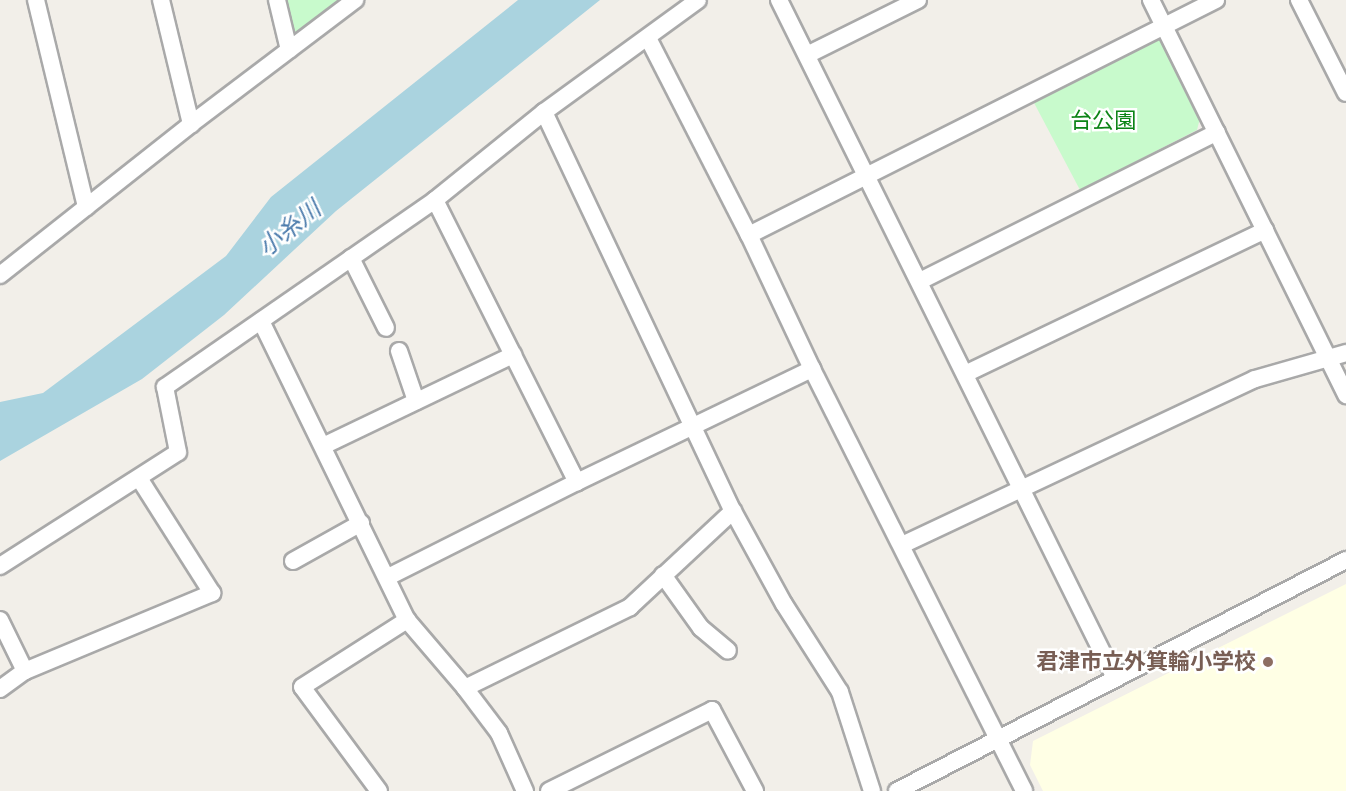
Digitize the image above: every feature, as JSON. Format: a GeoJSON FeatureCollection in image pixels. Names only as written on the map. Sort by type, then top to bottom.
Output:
{"type":"FeatureCollection","features":[{"type":"Feature","properties":{"kind":"street"},"geometry":{"type":"LineString","coordinates":[[36,0],[86,207]]}},
{"type":"Feature","properties":{"kind":"street"},"geometry":{"type":"LineString","coordinates":[[161,0],[190,124]]}},
{"type":"Feature","properties":{"kind":"street"},"geometry":{"type":"LineString","coordinates":[[277,0],[289,50]]}},
{"type":"Feature","properties":{"kind":"street"},"geometry":{"type":"LineString","coordinates":[[0,275],[190,124],[355,0]]}},
{"type":"Feature","properties":{"kind":"street"},"geometry":{"type":"LineString","coordinates":[[0,566],[178,452],[165,387],[435,200],[544,112],[698,0]]}},
{"type":"Feature","properties":{"kind":"street"},"geometry":{"type":"LineString","coordinates":[[779,0],[1115,678]]}},
{"type":"Feature","properties":{"kind":"street"},"geometry":{"type":"LineString","coordinates":[[807,56],[918,0]]}},
{"type":"Feature","properties":{"kind":"street"},"geometry":{"type":"LineString","coordinates":[[1151,0],[1346,395]]}},
{"type":"Feature","properties":{"kind":"street"},"geometry":{"type":"LineString","coordinates":[[749,235],[1216,0]]}},
{"type":"Feature","properties":{"kind":"street"},"geometry":{"type":"LineString","coordinates":[[1299,0],[1346,93]]}},
{"type":"Feature","properties":{"kind":"street"},"geometry":{"type":"LineString","coordinates":[[648,38],[749,235],[812,369],[1024,791]]}},
{"type":"Feature","properties":{"kind":"street"},"geometry":{"type":"LineString","coordinates":[[544,112],[733,511],[784,604],[840,692],[872,791]]}},
{"type":"Feature","properties":{"kind":"street"},"geometry":{"type":"LineString","coordinates":[[920,281],[1216,132]]}},
{"type":"Feature","properties":{"kind":"street"},"geometry":{"type":"LineString","coordinates":[[435,200],[577,482]]}},
{"type":"Feature","properties":{"kind":"street"},"geometry":{"type":"LineString","coordinates":[[966,374],[1265,230]]}},
{"type":"Feature","properties":{"kind":"street"},"geometry":{"type":"LineString","coordinates":[[351,258],[386,328]]}},
{"type":"Feature","properties":{"kind":"street"},"geometry":{"type":"LineString","coordinates":[[261,321],[407,620],[465,688],[499,733],[525,791]]}},
{"type":"Feature","properties":{"kind":"street"},"geometry":{"type":"LineString","coordinates":[[399,351],[416,401]]}},
{"type":"Feature","properties":{"kind":"street"},"geometry":{"type":"LineString","coordinates":[[902,545],[1255,379],[1346,353]]}},
{"type":"Feature","properties":{"kind":"street"},"geometry":{"type":"LineString","coordinates":[[323,446],[513,355]]}},
{"type":"Feature","properties":{"kind":"street"},"geometry":{"type":"LineString","coordinates":[[388,577],[577,482],[812,369]]}},
{"type":"Feature","properties":{"kind":"street"},"geometry":{"type":"LineString","coordinates":[[0,689],[26,671],[212,593],[139,478]]}},
{"type":"Feature","properties":{"kind":"street"},"geometry":{"type":"LineString","coordinates":[[465,688],[630,607],[733,511]]}},
{"type":"Feature","properties":{"kind":"street"},"geometry":{"type":"LineString","coordinates":[[293,561],[361,523]]}},
{"type":"Feature","properties":{"kind":"street"},"geometry":{"type":"LineString","coordinates":[[897,791],[1346,560]]}},
{"type":"Feature","properties":{"kind":"street"},"geometry":{"type":"LineString","coordinates":[[663,575],[700,628],[728,651]]}},
{"type":"Feature","properties":{"kind":"street"},"geometry":{"type":"LineString","coordinates":[[0,620],[26,671]]}},
{"type":"Feature","properties":{"kind":"street"},"geometry":{"type":"LineString","coordinates":[[379,791],[302,687],[407,620]]}},
{"type":"Feature","properties":{"kind":"street"},"geometry":{"type":"LineString","coordinates":[[549,791],[712,710],[755,791]]}},
{"type":"Feature","properties":{"kind":"shaded area","name":"君津市立外箕輪小学校"},"geometry":{"type":"Polygon","coordinates":[[[1346,584],[1346,791],[1043,791],[1030,765],[1033,741],[1346,584]]]}},
{"type":"Feature","properties":{"kind":"green space"},"geometry":{"type":"Polygon","coordinates":[[[284,0],[339,0],[297,32],[290,30],[284,0]]]}},
{"type":"Feature","properties":{"kind":"green space","name":"台公園"},"geometry":{"type":"Polygon","coordinates":[[[1159,37],[1200,118],[1197,130],[1080,190],[1032,99],[1159,37]]]}},
{"type":"Feature","properties":{"kind":"water","name":"小糸川"},"geometry":{"type":"Polygon","coordinates":[[[518,0],[600,0],[336,211],[224,315],[142,379],[0,461],[0,402],[43,393],[226,256],[271,197],[518,0]]]}},
{"type":"Feature","properties":{"kind":"place","name":"君津市立外箕輪小学校"},"geometry":{"type":"Point","coordinates":[1268,662]}}]}
